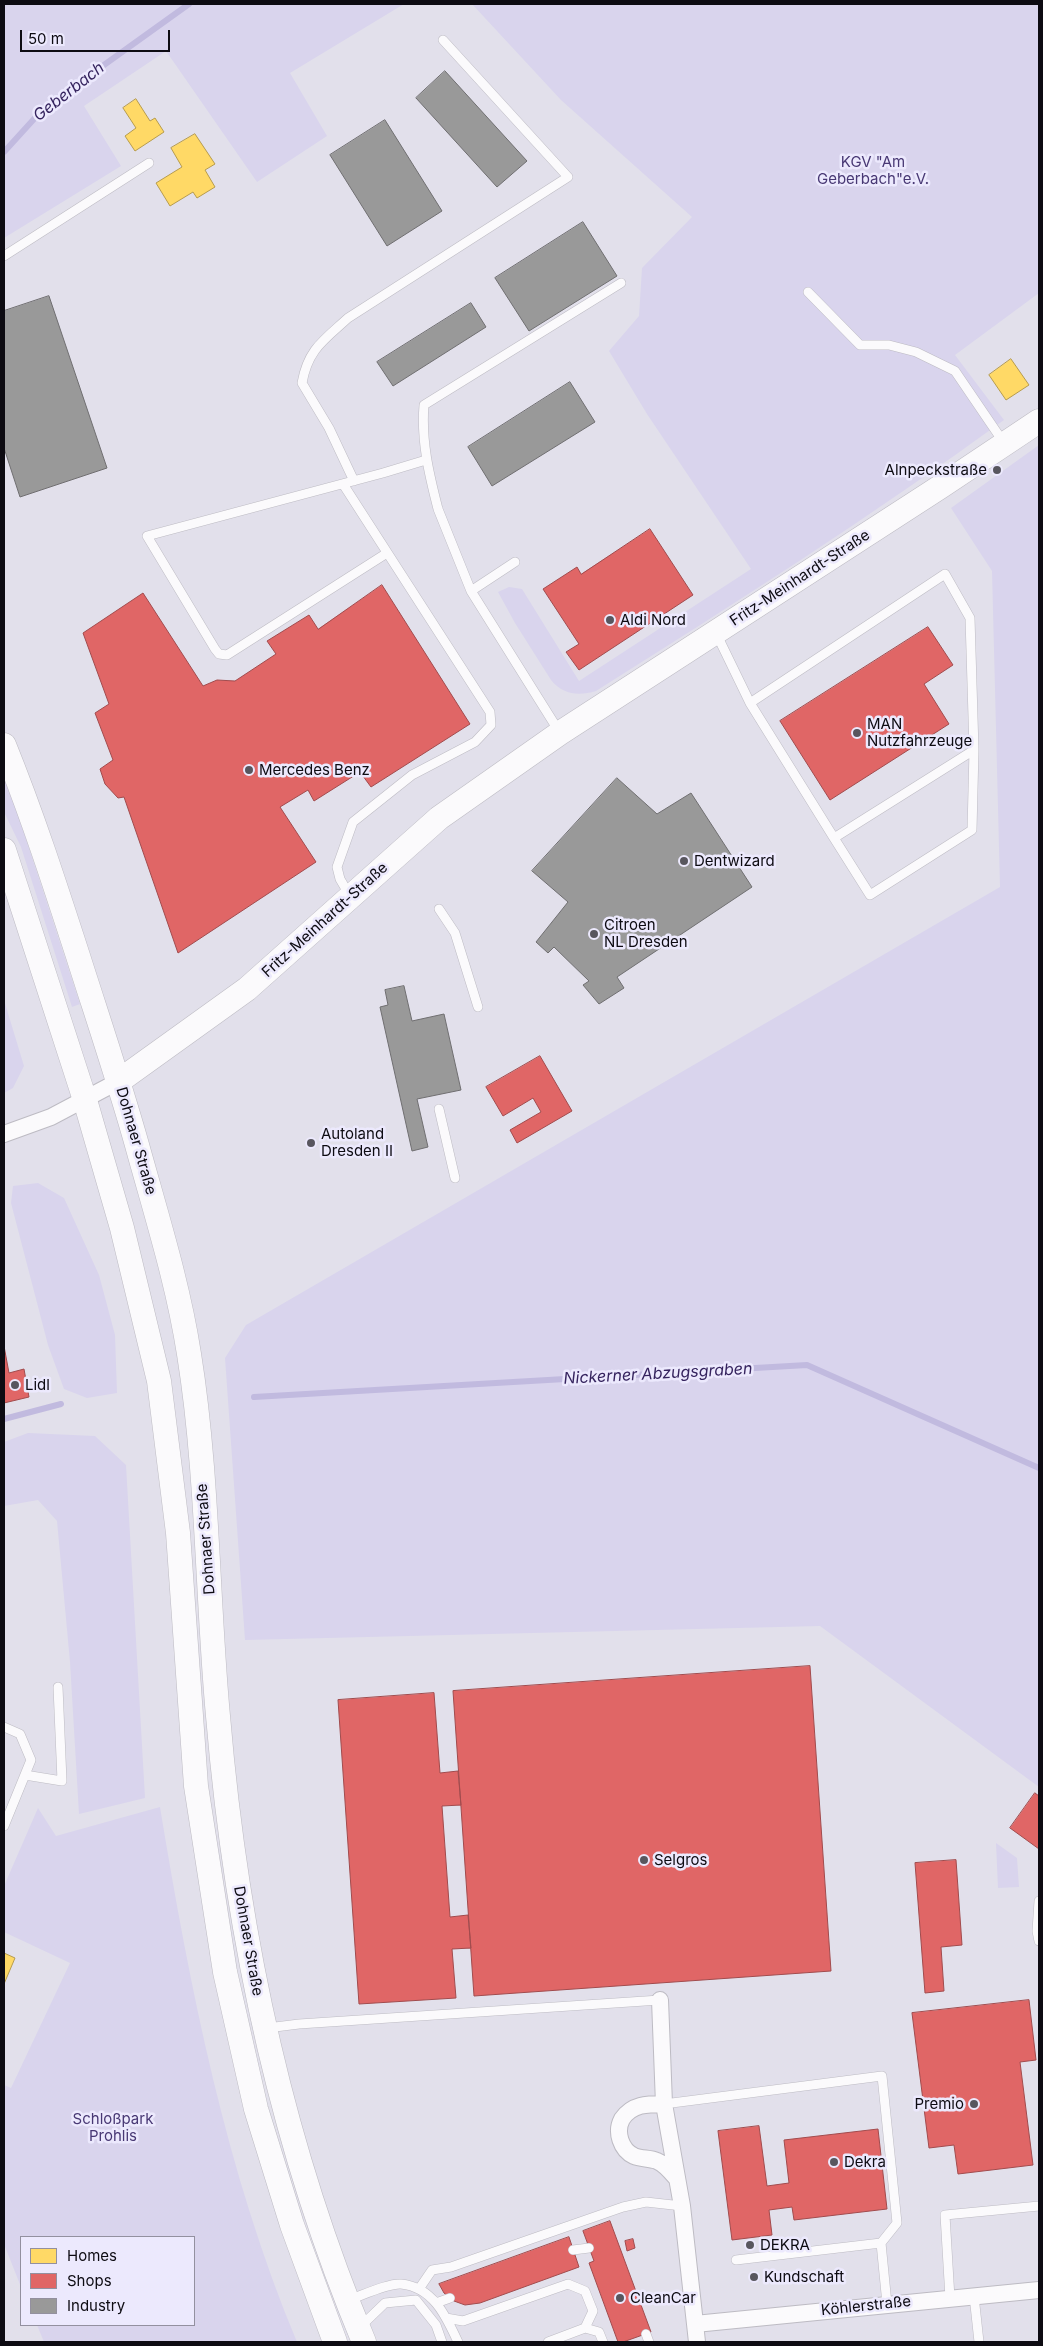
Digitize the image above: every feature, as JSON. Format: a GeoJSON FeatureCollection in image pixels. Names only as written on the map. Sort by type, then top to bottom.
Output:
{"type":"FeatureCollection","features":[{"type":"Feature","properties":{"kind":"main road","name":"Fritz-Meinhardt-Straße"},"geometry":{"type":"LineString","coordinates":[[119,1081],[248,989],[438,818],[560,733],[940,488],[1039,421]]}},
{"type":"Feature","properties":{"kind":"main road","name":"Dohnaer Straße"},"geometry":{"type":"LineString","coordinates":[[4,745],[33,818],[119,1081],[169,1260],[189,1351],[198,1418],[218,1717],[231,1839],[251,1966],[264,2028],[309,2189],[347,2301],[361,2336]]}},
{"type":"Feature","properties":{"kind":"main road","name":"Dohnaer Straße"},"geometry":{"type":"LineString","coordinates":[[4,850],[85,1100],[122,1228],[159,1381],[178,1533],[196,1786],[225,1972],[256,2109],[292,2225],[335,2342]]}},
{"type":"Feature","properties":{"kind":"street","name":"Fritz-Meinhardt-Straße"},"geometry":{"type":"LineString","coordinates":[[4,1134],[51,1117],[119,1081]]}},
{"type":"Feature","properties":{"kind":"street"},"geometry":{"type":"LineString","coordinates":[[660,2000],[664,2104],[682,2206],[697,2342]]}},
{"type":"Feature","properties":{"kind":"street"},"geometry":{"type":"LineString","coordinates":[[664,2104],[644,2104],[627,2111],[620,2123],[618,2135],[624,2148],[634,2156],[658,2161],[677,2179]]}},
{"type":"Feature","properties":{"kind":"street","name":"Köhlerstraße"},"geometry":{"type":"LineString","coordinates":[[695,2324],[1039,2290]]}},
{"type":"Feature","properties":{"kind":"lane"},"geometry":{"type":"LineString","coordinates":[[354,481],[330,428],[302,383],[305,364],[317,346],[348,318],[568,177],[443,40]]}},
{"type":"Feature","properties":{"kind":"lane"},"geometry":{"type":"LineString","coordinates":[[4,256],[149,163]]}},
{"type":"Feature","properties":{"kind":"lane"},"geometry":{"type":"LineString","coordinates":[[560,733],[471,591],[438,509],[426,460],[423,423],[424,405],[622,283]]}},
{"type":"Feature","properties":{"kind":"lane"},"geometry":{"type":"LineString","coordinates":[[808,292],[860,345],[889,345],[916,352],[956,371],[1004,443]]}},
{"type":"Feature","properties":{"kind":"lane"},"geometry":{"type":"LineString","coordinates":[[387,553],[227,655],[219,654],[214,649],[147,536],[426,460]]}},
{"type":"Feature","properties":{"kind":"lane"},"geometry":{"type":"LineString","coordinates":[[342,484],[490,712],[491,725],[476,742],[412,776],[353,822],[337,867],[340,879],[351,898]]}},
{"type":"Feature","properties":{"kind":"lane"},"geometry":{"type":"LineString","coordinates":[[471,591],[515,562]]}},
{"type":"Feature","properties":{"kind":"lane"},"geometry":{"type":"LineString","coordinates":[[716,633],[750,703],[870,895],[972,830],[974,750],[970,618],[945,574],[750,703]]}},
{"type":"Feature","properties":{"kind":"lane"},"geometry":{"type":"LineString","coordinates":[[834,838],[974,750]]}},
{"type":"Feature","properties":{"kind":"lane"},"geometry":{"type":"LineString","coordinates":[[439,909],[455,933],[478,1007]]}},
{"type":"Feature","properties":{"kind":"lane"},"geometry":{"type":"LineString","coordinates":[[439,1109],[455,1178]]}},
{"type":"Feature","properties":{"kind":"lane"},"geometry":{"type":"LineString","coordinates":[[25,1775],[62,1781],[58,1687]]}},
{"type":"Feature","properties":{"kind":"lane"},"geometry":{"type":"LineString","coordinates":[[4,1727],[20,1734],[31,1760],[4,1826]]}},
{"type":"Feature","properties":{"kind":"lane"},"geometry":{"type":"LineString","coordinates":[[1039,1901],[1037,1930],[1039,1941]]}},
{"type":"Feature","properties":{"kind":"lane"},"geometry":{"type":"LineString","coordinates":[[264,2028],[299,2024],[660,2000]]}},
{"type":"Feature","properties":{"kind":"lane"},"geometry":{"type":"LineString","coordinates":[[664,2104],[882,2076],[897,2223],[881,2244],[887,2304]]}},
{"type":"Feature","properties":{"kind":"lane"},"geometry":{"type":"LineString","coordinates":[[419,2290],[432,2270],[451,2267],[623,2207],[646,2202],[682,2206]]}},
{"type":"Feature","properties":{"kind":"lane"},"geometry":{"type":"LineString","coordinates":[[950,2298],[945,2215],[1039,2206]]}},
{"type":"Feature","properties":{"kind":"lane"},"geometry":{"type":"LineString","coordinates":[[736,2260],[881,2244]]}},
{"type":"Feature","properties":{"kind":"lane"},"geometry":{"type":"LineString","coordinates":[[574,2250],[589,2248]]}},
{"type":"Feature","properties":{"kind":"lane"},"geometry":{"type":"LineString","coordinates":[[347,2301],[399,2284],[425,2292],[436,2303],[446,2318],[458,2342]]}},
{"type":"Feature","properties":{"kind":"lane"},"geometry":{"type":"LineString","coordinates":[[446,2318],[463,2321],[568,2284],[585,2291],[593,2311],[585,2328]]}},
{"type":"Feature","properties":{"kind":"lane"},"geometry":{"type":"LineString","coordinates":[[974,2296],[978,2342]]}},
{"type":"Feature","properties":{"kind":"lane"},"geometry":{"type":"LineString","coordinates":[[436,2303],[450,2298]]}},
{"type":"Feature","properties":{"kind":"lane"},"geometry":{"type":"LineString","coordinates":[[361,2336],[385,2303],[416,2300],[436,2325],[442,2342]]}},
{"type":"Feature","properties":{"kind":"lane"},"geometry":{"type":"LineString","coordinates":[[548,2342],[585,2328],[599,2332],[603,2342]]}},
{"type":"Feature","properties":{"kind":"green space"},"geometry":{"type":"Polygon","coordinates":[[[4,4],[404,4],[290,73],[327,136],[257,182],[166,51],[84,106],[121,166],[4,238],[4,4]]]}},
{"type":"Feature","properties":{"kind":"green space","name":"KGV \"Am Geberbach\"e.V."},"geometry":{"type":"Polygon","coordinates":[[[472,4],[1039,4],[1039,293],[955,355],[1004,420],[904,491],[802,559],[596,691],[590,693],[577,694],[566,691],[551,680],[498,592],[509,587],[522,589],[579,681],[751,569],[647,414],[609,351],[639,316],[642,268],[692,217],[561,100],[472,4]]]}},
{"type":"Feature","properties":{"kind":"green space"},"geometry":{"type":"Polygon","coordinates":[[[1039,445],[1039,1787],[820,1626],[245,1640],[225,1358],[246,1325],[1000,887],[992,571],[951,508],[1039,445]]]}},
{"type":"Feature","properties":{"kind":"green space"},"geometry":{"type":"Polygon","coordinates":[[[4,776],[80,1004],[72,1007],[21,847],[4,812],[4,776]]]}},
{"type":"Feature","properties":{"kind":"green space"},"geometry":{"type":"Polygon","coordinates":[[[4,1000],[24,1066],[13,1088],[4,1093],[4,1000]]]}},
{"type":"Feature","properties":{"kind":"green space"},"geometry":{"type":"Polygon","coordinates":[[[38,1183],[64,1198],[99,1275],[115,1335],[117,1393],[87,1398],[64,1389],[48,1345],[11,1203],[13,1186],[38,1183]]]}},
{"type":"Feature","properties":{"kind":"green space"},"geometry":{"type":"Polygon","coordinates":[[[28,1433],[95,1436],[126,1465],[145,1798],[79,1814],[70,1662],[57,1521],[38,1500],[4,1506],[4,1442],[28,1433]]]}},
{"type":"Feature","properties":{"kind":"green space","name":"Schloßpark Prohlis"},"geometry":{"type":"Polygon","coordinates":[[[160,1807],[198,2011],[230,2146],[272,2278],[297,2342],[44,2342],[37,2326],[195,2326],[195,2236],[20,2236],[20,2284],[4,2244],[4,2085],[11,2088],[70,1963],[4,1932],[4,1886],[38,1808],[56,1836],[160,1807]]]}},
{"type":"Feature","properties":{"kind":"green space"},"geometry":{"type":"Polygon","coordinates":[[[996,1843],[1017,1858],[1019,1887],[998,1888],[996,1843]]]}},
{"type":"Feature","properties":{"kind":"building: Homes"},"geometry":{"type":"Polygon","coordinates":[[[136,99],[150,121],[155,118],[164,132],[135,151],[125,136],[136,128],[123,108],[136,99]]]}},
{"type":"Feature","properties":{"kind":"building: Homes"},"geometry":{"type":"Polygon","coordinates":[[[195,134],[215,164],[205,170],[215,187],[197,198],[193,192],[170,206],[156,183],[182,167],[171,148],[195,134]]]}},
{"type":"Feature","properties":{"kind":"building: Homes"},"geometry":{"type":"Polygon","coordinates":[[[1011,359],[1029,385],[1006,400],[989,375],[1011,359]]]}},
{"type":"Feature","properties":{"kind":"building: Homes"},"geometry":{"type":"Polygon","coordinates":[[[4,1953],[15,1958],[4,1984],[4,1953]]]}},
{"type":"Feature","properties":{"kind":"building: Shops","name":"Aldi Nord"},"geometry":{"type":"Polygon","coordinates":[[[650,529],[693,595],[579,670],[566,652],[579,644],[543,589],[577,567],[581,574],[650,529]]]}},
{"type":"Feature","properties":{"kind":"building: Shops","name":"Mercedes Benz"},"geometry":{"type":"Polygon","coordinates":[[[382,585],[470,724],[371,787],[360,772],[314,801],[308,790],[280,807],[316,862],[178,953],[124,797],[118,798],[105,784],[100,769],[113,760],[95,713],[109,704],[83,633],[143,593],[203,686],[217,680],[235,681],[276,654],[267,641],[309,615],[318,629],[382,585]]]}},
{"type":"Feature","properties":{"kind":"building: Shops"},"geometry":{"type":"Polygon","coordinates":[[[928,627],[953,665],[924,684],[949,724],[830,800],[780,721],[928,627]]]}},
{"type":"Feature","properties":{"kind":"building: Shops"},"geometry":{"type":"Polygon","coordinates":[[[540,1056],[572,1111],[517,1143],[510,1130],[541,1112],[533,1098],[503,1116],[486,1087],[540,1056]]]}},
{"type":"Feature","properties":{"kind":"building: Shops","name":"Lidl"},"geometry":{"type":"Polygon","coordinates":[[[4,1346],[9,1373],[24,1369],[29,1397],[4,1403],[4,1346]]]}},
{"type":"Feature","properties":{"kind":"building: Shops","name":"Selgros"},"geometry":{"type":"Polygon","coordinates":[[[810,1666],[831,1971],[474,1996],[453,1691],[810,1666]]]}},
{"type":"Feature","properties":{"kind":"building: Shops"},"geometry":{"type":"Polygon","coordinates":[[[434,1693],[440,1773],[458,1771],[461,1805],[442,1806],[450,1917],[468,1915],[471,1948],[452,1949],[456,1998],[359,2004],[338,1700],[434,1693]]]}},
{"type":"Feature","properties":{"kind":"building: Shops"},"geometry":{"type":"Polygon","coordinates":[[[1035,1793],[1039,1796],[1039,1849],[1010,1828],[1035,1793]]]}},
{"type":"Feature","properties":{"kind":"building: Shops"},"geometry":{"type":"Polygon","coordinates":[[[956,1860],[962,1945],[941,1947],[944,1991],[925,1993],[915,1863],[956,1860]]]}},
{"type":"Feature","properties":{"kind":"building: Shops","name":"Premio"},"geometry":{"type":"Polygon","coordinates":[[[1029,2000],[1036,2060],[1020,2062],[1033,2165],[958,2174],[954,2145],[929,2148],[912,2013],[1029,2000]]]}},
{"type":"Feature","properties":{"kind":"building: Shops","name":"Dekra"},"geometry":{"type":"Polygon","coordinates":[[[759,2126],[767,2186],[789,2183],[784,2140],[878,2129],[887,2209],[794,2220],[792,2207],[769,2210],[772,2235],[732,2240],[718,2131],[759,2126]]]}},
{"type":"Feature","properties":{"kind":"building: Shops","name":"CleanCar"},"geometry":{"type":"Polygon","coordinates":[[[610,2221],[651,2332],[623,2342],[618,2342],[589,2263],[594,2261],[583,2231],[610,2221]]]}},
{"type":"Feature","properties":{"kind":"building: Shops"},"geometry":{"type":"Polygon","coordinates":[[[569,2237],[579,2267],[480,2303],[465,2305],[454,2301],[444,2293],[439,2284],[569,2237]]]}},
{"type":"Feature","properties":{"kind":"building: Shops"},"geometry":{"type":"Polygon","coordinates":[[[633,2239],[635,2248],[627,2251],[625,2241],[633,2239]]]}},
{"type":"Feature","properties":{"kind":"building: Industry"},"geometry":{"type":"Polygon","coordinates":[[[445,71],[527,161],[497,187],[416,98],[445,71]]]}},
{"type":"Feature","properties":{"kind":"building: Industry"},"geometry":{"type":"Polygon","coordinates":[[[385,120],[442,211],[387,246],[330,155],[385,120]]]}},
{"type":"Feature","properties":{"kind":"building: Industry"},"geometry":{"type":"Polygon","coordinates":[[[583,222],[617,276],[529,331],[495,278],[583,222]]]}},
{"type":"Feature","properties":{"kind":"building: Industry"},"geometry":{"type":"Polygon","coordinates":[[[49,296],[107,468],[20,497],[4,448],[4,311],[49,296]]]}},
{"type":"Feature","properties":{"kind":"building: Industry"},"geometry":{"type":"Polygon","coordinates":[[[471,303],[486,327],[393,386],[377,362],[471,303]]]}},
{"type":"Feature","properties":{"kind":"building: Industry"},"geometry":{"type":"Polygon","coordinates":[[[570,382],[595,422],[492,486],[468,447],[570,382]]]}},
{"type":"Feature","properties":{"kind":"building: Industry"},"geometry":{"type":"Polygon","coordinates":[[[617,778],[657,814],[691,793],[752,887],[617,977],[624,988],[599,1004],[583,985],[589,981],[554,947],[548,953],[536,942],[568,902],[532,871],[617,778]]]}},
{"type":"Feature","properties":{"kind":"building: Industry"},"geometry":{"type":"Polygon","coordinates":[[[404,986],[412,1021],[444,1014],[461,1090],[417,1099],[428,1147],[412,1151],[380,1007],[388,1005],[385,990],[404,986]]]}},
{"type":"Feature","properties":{"kind":"waterway","name":"Geberbach"},"geometry":{"type":"LineString","coordinates":[[4,152],[44,108],[189,4]]}},
{"type":"Feature","properties":{"kind":"waterway","name":"Nickerner Abzugsgraben"},"geometry":{"type":"LineString","coordinates":[[254,1397],[807,1365],[1039,1468]]}},
{"type":"Feature","properties":{"kind":"waterway"},"geometry":{"type":"LineString","coordinates":[[4,1419],[61,1404]]}},
{"type":"Feature","properties":{"kind":"place","name":"Alnpeckstraße"},"geometry":{"type":"Point","coordinates":[997,470]}},
{"type":"Feature","properties":{"kind":"place","name":"Aldi Nord"},"geometry":{"type":"Point","coordinates":[610,620]}},
{"type":"Feature","properties":{"kind":"place","name":"MAN Nutzfahrzeuge"},"geometry":{"type":"Point","coordinates":[857,733]}},
{"type":"Feature","properties":{"kind":"place","name":"Mercedes Benz"},"geometry":{"type":"Point","coordinates":[249,770]}},
{"type":"Feature","properties":{"kind":"place","name":"Dentwizard"},"geometry":{"type":"Point","coordinates":[684,861]}},
{"type":"Feature","properties":{"kind":"place","name":"Citroen NL Dresden"},"geometry":{"type":"Point","coordinates":[594,934]}},
{"type":"Feature","properties":{"kind":"place","name":"Autoland Dresden II"},"geometry":{"type":"Point","coordinates":[311,1143]}},
{"type":"Feature","properties":{"kind":"place","name":"Lidl"},"geometry":{"type":"Point","coordinates":[15,1385]}},
{"type":"Feature","properties":{"kind":"place","name":"Selgros"},"geometry":{"type":"Point","coordinates":[644,1860]}},
{"type":"Feature","properties":{"kind":"place","name":"Premio"},"geometry":{"type":"Point","coordinates":[974,2104]}},
{"type":"Feature","properties":{"kind":"place","name":"Dekra"},"geometry":{"type":"Point","coordinates":[834,2162]}},
{"type":"Feature","properties":{"kind":"place","name":"DEKRA"},"geometry":{"type":"Point","coordinates":[750,2245]}},
{"type":"Feature","properties":{"kind":"place","name":"Kundschaft"},"geometry":{"type":"Point","coordinates":[754,2277]}},
{"type":"Feature","properties":{"kind":"place","name":"CleanCar"},"geometry":{"type":"Point","coordinates":[620,2298]}}]}
